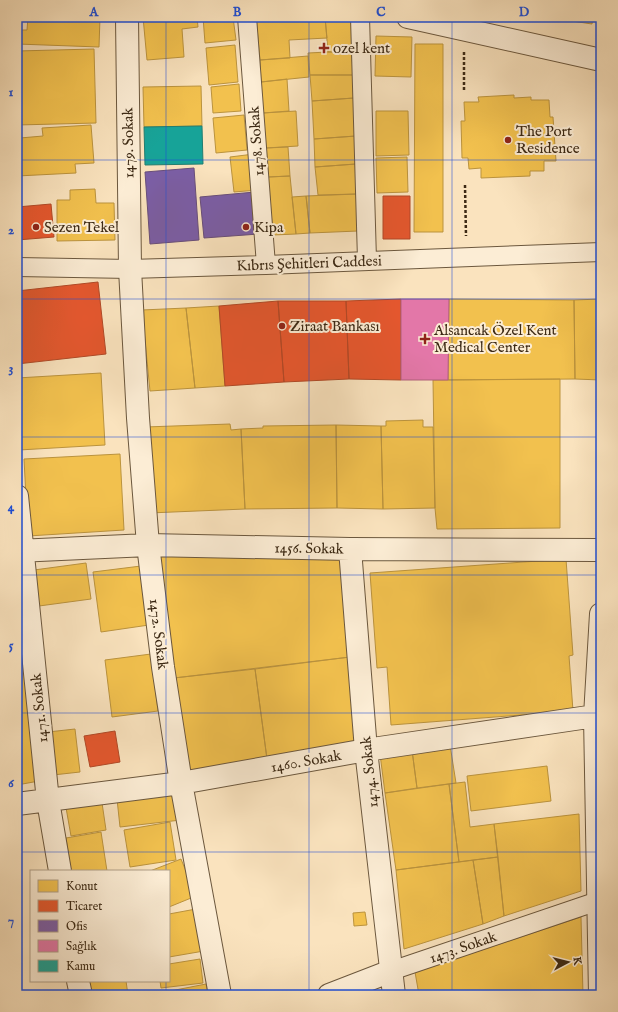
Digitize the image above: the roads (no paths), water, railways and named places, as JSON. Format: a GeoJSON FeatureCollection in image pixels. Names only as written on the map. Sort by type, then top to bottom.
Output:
{"type":"FeatureCollection","features":[{"type":"Feature","properties":{"kind":"street","name":"1479. Sokak"},"geometry":{"type":"LineString","coordinates":[[127,17],[130,269]]}},
{"type":"Feature","properties":{"kind":"street","name":"1478. Sokak"},"geometry":{"type":"LineString","coordinates":[[247,17],[266,265]]}},
{"type":"Feature","properties":{"kind":"street"},"geometry":{"type":"LineString","coordinates":[[360,17],[367,260]]}},
{"type":"Feature","properties":{"kind":"street"},"geometry":{"type":"LineString","coordinates":[[408,17],[601,60]]}},
{"type":"Feature","properties":{"kind":"street","name":"Kıbrıs Şehitleri Caddesi"},"geometry":{"type":"LineString","coordinates":[[17,267],[130,269],[601,252]]}},
{"type":"Feature","properties":{"kind":"street","name":"1472. Sokak"},"geometry":{"type":"LineString","coordinates":[[130,269],[138,418],[148,545],[163,667],[181,784],[220,995]]}},
{"type":"Feature","properties":{"kind":"street","name":"1471. Sokak"},"geometry":{"type":"LineString","coordinates":[[17,496],[20,551],[48,801],[60,870]]}},
{"type":"Feature","properties":{"kind":"street","name":"1456. Sokak"},"geometry":{"type":"LineString","coordinates":[[20,551],[148,545],[350,549],[601,550]]}},
{"type":"Feature","properties":{"kind":"street","name":"1474. Sokak"},"geometry":{"type":"LineString","coordinates":[[350,549],[366,750],[394,995]]}},
{"type":"Feature","properties":{"kind":"street"},"geometry":{"type":"LineString","coordinates":[[600,995],[595,716],[601,614]]}},
{"type":"Feature","properties":{"kind":"street","name":"1460. Sokak"},"geometry":{"type":"LineString","coordinates":[[17,804],[181,784],[366,750],[595,716]]}},
{"type":"Feature","properties":{"kind":"street","name":"1473. Sokak"},"geometry":{"type":"LineString","coordinates":[[329,995],[391,971],[598,901]]}},
{"type":"Feature","properties":{"kind":"street"},"geometry":{"type":"LineString","coordinates":[[78,982],[81,995]]}},
{"type":"Feature","properties":{"kind":"place","name":"ozel kent"},"geometry":{"type":"Point","coordinates":[324,48]}},
{"type":"Feature","properties":{"kind":"place","name":"The Port Residence"},"geometry":{"type":"Point","coordinates":[508,140]}},
{"type":"Feature","properties":{"kind":"place","name":"Sezen Tekel"},"geometry":{"type":"Point","coordinates":[36,227]}},
{"type":"Feature","properties":{"kind":"place","name":"Kipa"},"geometry":{"type":"Point","coordinates":[246,227]}},
{"type":"Feature","properties":{"kind":"place","name":"Ziraat Bankası"},"geometry":{"type":"Point","coordinates":[282,326]}},
{"type":"Feature","properties":{"kind":"place","name":"Alsancak Özel Kent Medical Center"},"geometry":{"type":"Point","coordinates":[425,339]}}]}
